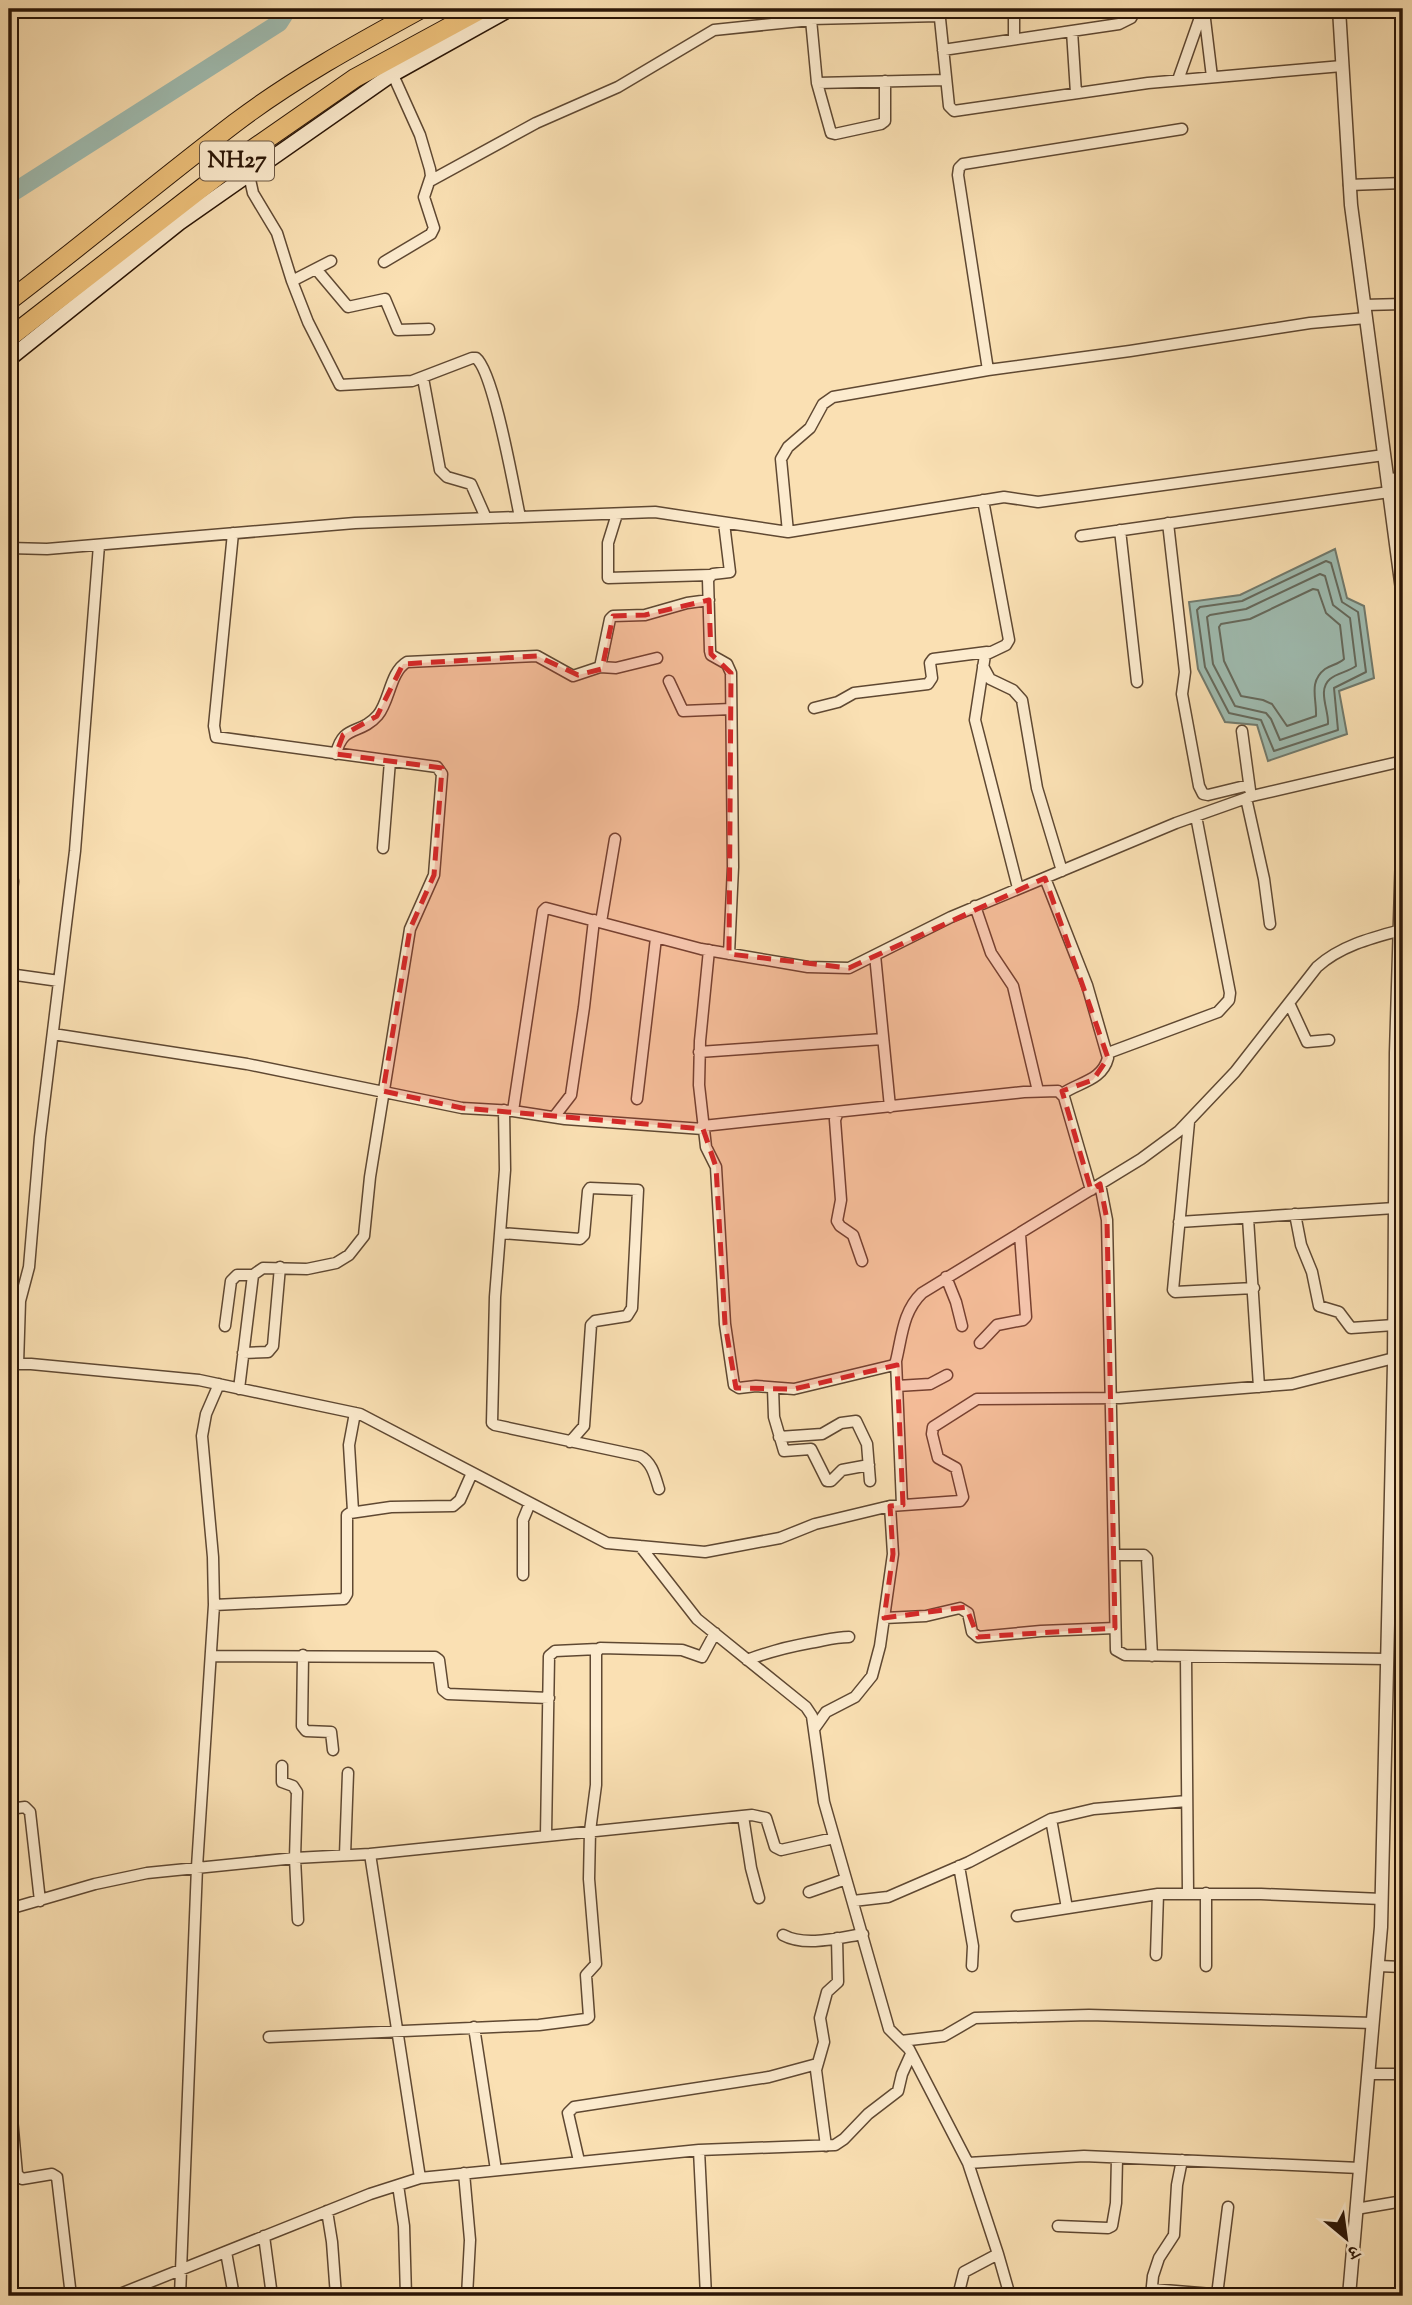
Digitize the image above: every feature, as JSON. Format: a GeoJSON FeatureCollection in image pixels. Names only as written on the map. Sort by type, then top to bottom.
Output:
{"type":"FeatureCollection","features":[{"type":"Feature","properties":{"kind":"highway","name":"NH27"},"geometry":{"type":"LineString","coordinates":[[9,301],[237,122],[345,50],[421,9]]}},
{"type":"Feature","properties":{"kind":"highway","name":"NH27"},"geometry":{"type":"LineString","coordinates":[[9,338],[247,153],[355,78],[482,9]]}},
{"type":"Feature","properties":{"kind":"main road"},"geometry":{"type":"LineString","coordinates":[[9,359],[179,223],[393,75],[510,9]]}},
{"type":"Feature","properties":{"kind":"street"},"geometry":{"type":"LineString","coordinates":[[1014,9],[1014,38]]}},
{"type":"Feature","properties":{"kind":"street"},"geometry":{"type":"LineString","coordinates":[[943,50],[1126,22],[1136,9]]}},
{"type":"Feature","properties":{"kind":"street"},"geometry":{"type":"LineString","coordinates":[[1203,9],[1212,77]]}},
{"type":"Feature","properties":{"kind":"street"},"geometry":{"type":"LineString","coordinates":[[1178,80],[1203,9]]}},
{"type":"Feature","properties":{"kind":"street"},"geometry":{"type":"LineString","coordinates":[[1339,9],[1349,185],[1403,597]]}},
{"type":"Feature","properties":{"kind":"street"},"geometry":{"type":"LineString","coordinates":[[429,181],[536,123],[618,87],[714,30],[810,16],[939,12],[949,106],[954,111],[1178,80],[1342,66]]}},
{"type":"Feature","properties":{"kind":"street"},"geometry":{"type":"LineString","coordinates":[[810,16],[817,83],[829,129],[835,134],[885,121],[885,81]]}},
{"type":"Feature","properties":{"kind":"street"},"geometry":{"type":"LineString","coordinates":[[1072,31],[1076,93]]}},
{"type":"Feature","properties":{"kind":"street"},"geometry":{"type":"LineString","coordinates":[[384,262],[433,231],[434,224],[424,197],[431,172],[420,135],[393,75]]}},
{"type":"Feature","properties":{"kind":"street"},"geometry":{"type":"LineString","coordinates":[[817,83],[946,80]]}},
{"type":"Feature","properties":{"kind":"street"},"geometry":{"type":"LineString","coordinates":[[988,370],[959,168],[963,164],[1182,130]]}},
{"type":"Feature","properties":{"kind":"street"},"geometry":{"type":"LineString","coordinates":[[249,175],[253,193],[278,233],[308,322],[340,385],[412,381],[472,358],[477,358],[482,364],[495,406],[520,517]]}},
{"type":"Feature","properties":{"kind":"street"},"geometry":{"type":"LineString","coordinates":[[1349,185],[1403,183]]}},
{"type":"Feature","properties":{"kind":"street"},"geometry":{"type":"LineString","coordinates":[[285,260],[312,270],[348,307],[385,299],[398,330],[429,329]]}},
{"type":"Feature","properties":{"kind":"street"},"geometry":{"type":"LineString","coordinates":[[292,281],[331,261]]}},
{"type":"Feature","properties":{"kind":"street"},"geometry":{"type":"LineString","coordinates":[[788,533],[781,459],[788,447],[810,428],[828,400],[833,397],[988,370],[1310,323],[1403,304]]}},
{"type":"Feature","properties":{"kind":"street"},"geometry":{"type":"LineString","coordinates":[[423,378],[440,470],[447,477],[471,484],[486,518]]}},
{"type":"Feature","properties":{"kind":"street"},"geometry":{"type":"LineString","coordinates":[[9,548],[47,550],[355,523],[655,512],[788,533],[1004,497],[1038,502],[1384,455]]}},
{"type":"Feature","properties":{"kind":"street"},"geometry":{"type":"LineString","coordinates":[[1081,536],[1388,485],[1403,478]]}},
{"type":"Feature","properties":{"kind":"street"},"geometry":{"type":"LineString","coordinates":[[814,708],[838,702],[854,693],[928,684],[932,678],[930,663],[933,659],[987,652],[1006,645],[1009,633],[983,500]]}},
{"type":"Feature","properties":{"kind":"street"},"geometry":{"type":"LineString","coordinates":[[617,514],[608,543],[608,578],[730,572],[724,523]]}},
{"type":"Feature","properties":{"kind":"street"},"geometry":{"type":"LineString","coordinates":[[1168,523],[1185,672],[1182,694],[1199,786],[1203,794],[1249,793],[1403,761]]}},
{"type":"Feature","properties":{"kind":"street"},"geometry":{"type":"LineString","coordinates":[[1120,530],[1137,682]]}},
{"type":"Feature","properties":{"kind":"street"},"geometry":{"type":"LineString","coordinates":[[225,1326],[231,1281],[237,1275],[253,1275],[263,1268],[307,1269],[336,1263],[349,1255],[364,1237],[370,1177],[410,929],[434,875],[442,774],[437,767],[216,737],[214,726],[233,533]]}},
{"type":"Feature","properties":{"kind":"street"},"geometry":{"type":"LineString","coordinates":[[99,545],[75,851],[35,1184],[29,1267],[20,1301],[13,1364],[199,1380],[355,1413],[607,1544],[705,1552],[780,1538],[815,1524],[896,1506],[963,1500],[956,1468],[938,1458],[932,1434],[933,1427],[973,1400],[1111,1398],[1293,1384],[1394,1358]]}},
{"type":"Feature","properties":{"kind":"street"},"geometry":{"type":"LineString","coordinates":[[710,575],[710,651],[729,668],[733,867],[729,954]]}},
{"type":"Feature","properties":{"kind":"street"},"geometry":{"type":"LineString","coordinates":[[600,667],[610,618],[613,616],[645,615],[709,600]]}},
{"type":"Feature","properties":{"kind":"street"},"geometry":{"type":"LineString","coordinates":[[987,652],[975,720],[1018,888]]}},
{"type":"Feature","properties":{"kind":"street"},"geometry":{"type":"LineString","coordinates":[[336,754],[343,735],[361,729],[377,716],[400,669],[407,662],[537,656],[573,676],[600,667],[616,668],[657,658]]}},
{"type":"Feature","properties":{"kind":"street"},"geometry":{"type":"LineString","coordinates":[[983,666],[993,681],[1013,690],[1022,700],[1037,788],[1062,871]]}},
{"type":"Feature","properties":{"kind":"street"},"geometry":{"type":"LineString","coordinates":[[669,681],[683,711],[731,709]]}},
{"type":"Feature","properties":{"kind":"street"},"geometry":{"type":"LineString","coordinates":[[1242,731],[1270,923]]}},
{"type":"Feature","properties":{"kind":"street"},"geometry":{"type":"LineString","coordinates":[[383,848],[390,761]]}},
{"type":"Feature","properties":{"kind":"street"},"geometry":{"type":"LineString","coordinates":[[659,1489],[651,1467],[640,1455],[569,1442],[492,1423],[495,1297],[509,1111],[543,911],[552,908],[656,938],[729,954],[808,967],[841,969],[856,965],[975,906],[1249,793]]}},
{"type":"Feature","properties":{"kind":"street"},"geometry":{"type":"LineString","coordinates":[[1108,1053],[1218,1012],[1229,1000],[1230,993],[1196,816]]}},
{"type":"Feature","properties":{"kind":"street"},"geometry":{"type":"LineString","coordinates":[[1349,2296],[1382,1899],[1394,1358],[1396,1053],[1403,820]]}},
{"type":"Feature","properties":{"kind":"street"},"geometry":{"type":"LineString","coordinates":[[554,1117],[571,1095],[598,921],[615,839]]}},
{"type":"Feature","properties":{"kind":"street"},"geometry":{"type":"LineString","coordinates":[[1045,878],[1087,985],[1108,1053],[1107,1065],[1096,1077],[1062,1094]]}},
{"type":"Feature","properties":{"kind":"street"},"geometry":{"type":"LineString","coordinates":[[9,922],[13,881]]}},
{"type":"Feature","properties":{"kind":"street"},"geometry":{"type":"LineString","coordinates":[[975,906],[991,953],[1013,986],[1038,1091]]}},
{"type":"Feature","properties":{"kind":"street"},"geometry":{"type":"LineString","coordinates":[[814,1729],[830,1709],[855,1697],[870,1681],[880,1646],[893,1554],[896,1506],[897,1362],[906,1313],[912,1301],[946,1277],[1141,1159],[1189,1122],[1235,1072],[1317,967],[1332,955],[1364,940],[1401,930]]}},
{"type":"Feature","properties":{"kind":"street"},"geometry":{"type":"LineString","coordinates":[[637,1099],[656,938]]}},
{"type":"Feature","properties":{"kind":"street"},"geometry":{"type":"LineString","coordinates":[[709,950],[699,1052],[699,1099],[706,1147],[716,1167],[725,1324],[734,1385],[739,1388],[756,1386],[794,1389],[890,1367],[897,1362]]}},
{"type":"Feature","properties":{"kind":"street"},"geometry":{"type":"LineString","coordinates":[[875,955],[890,1107]]}},
{"type":"Feature","properties":{"kind":"street"},"geometry":{"type":"LineString","coordinates":[[9,974],[59,981]]}},
{"type":"Feature","properties":{"kind":"street"},"geometry":{"type":"LineString","coordinates":[[1289,1003],[1307,1042],[1329,1040]]}},
{"type":"Feature","properties":{"kind":"street"},"geometry":{"type":"LineString","coordinates":[[53,1034],[247,1064],[462,1108],[703,1127],[1058,1091],[1062,1094],[1107,1220],[1115,1645],[1120,1654],[1387,1659]]}},
{"type":"Feature","properties":{"kind":"street"},"geometry":{"type":"LineString","coordinates":[[699,1052],[884,1039]]}},
{"type":"Feature","properties":{"kind":"street"},"geometry":{"type":"LineString","coordinates":[[838,1112],[835,1125],[841,1200],[838,1221],[840,1226],[853,1235],[862,1261]]}},
{"type":"Feature","properties":{"kind":"street"},"geometry":{"type":"LineString","coordinates":[[1189,1122],[1173,1290],[1254,1287]]}},
{"type":"Feature","properties":{"kind":"street"},"geometry":{"type":"LineString","coordinates":[[501,1233],[580,1239],[583,1235],[590,1188],[638,1190],[632,1308],[627,1316],[595,1321],[590,1325],[584,1426],[569,1442]]}},
{"type":"Feature","properties":{"kind":"street"},"geometry":{"type":"LineString","coordinates":[[1179,1222],[1395,1208]]}},
{"type":"Feature","properties":{"kind":"street"},"geometry":{"type":"LineString","coordinates":[[1295,1214],[1319,1306],[1339,1312],[1350,1328],[1394,1325]]}},
{"type":"Feature","properties":{"kind":"street"},"geometry":{"type":"LineString","coordinates":[[1248,1218],[1259,1387]]}},
{"type":"Feature","properties":{"kind":"street"},"geometry":{"type":"LineString","coordinates":[[980,1343],[998,1325],[1026,1317],[1020,1234]]}},
{"type":"Feature","properties":{"kind":"street"},"geometry":{"type":"LineString","coordinates":[[243,1353],[268,1352],[273,1346],[280,1267]]}},
{"type":"Feature","properties":{"kind":"street"},"geometry":{"type":"LineString","coordinates":[[239,1388],[253,1275]]}},
{"type":"Feature","properties":{"kind":"street"},"geometry":{"type":"LineString","coordinates":[[946,1277],[956,1302],[961,1326]]}},
{"type":"Feature","properties":{"kind":"street"},"geometry":{"type":"LineString","coordinates":[[897,1386],[930,1384],[947,1375]]}},
{"type":"Feature","properties":{"kind":"street"},"geometry":{"type":"LineString","coordinates":[[180,2296],[197,1867],[214,1605],[213,1557],[202,1436],[206,1413],[219,1384]]}},
{"type":"Feature","properties":{"kind":"street"},"geometry":{"type":"LineString","coordinates":[[773,1388],[774,1417],[784,1451],[807,1448],[813,1451],[827,1481],[842,1470],[869,1465]]}},
{"type":"Feature","properties":{"kind":"street"},"geometry":{"type":"LineString","coordinates":[[353,1511],[349,1446],[355,1413]]}},
{"type":"Feature","properties":{"kind":"street"},"geometry":{"type":"LineString","coordinates":[[779,1437],[822,1434],[841,1423],[856,1420],[864,1435],[870,1481]]}},
{"type":"Feature","properties":{"kind":"street"},"geometry":{"type":"LineString","coordinates":[[214,1605],[344,1599],[347,1594],[347,1516],[353,1511],[391,1507],[453,1506],[460,1500],[472,1473]]}},
{"type":"Feature","properties":{"kind":"street"},"geometry":{"type":"LineString","coordinates":[[523,1575],[523,1520],[530,1503]]}},
{"type":"Feature","properties":{"kind":"street"},"geometry":{"type":"LineString","coordinates":[[640,1546],[697,1619],[806,1707],[812,1716],[824,1802],[889,2029],[911,2054],[968,2163],[1010,2296]]}},
{"type":"Feature","properties":{"kind":"street"},"geometry":{"type":"LineString","coordinates":[[1115,1555],[1144,1555],[1147,1558],[1152,1656]]}},
{"type":"Feature","properties":{"kind":"street"},"geometry":{"type":"LineString","coordinates":[[1389,1573],[1403,1574]]}},
{"type":"Feature","properties":{"kind":"street"},"geometry":{"type":"LineString","coordinates":[[884,1618],[926,1616],[960,1608],[968,1613],[972,1632],[978,1637],[1115,1628]]}},
{"type":"Feature","properties":{"kind":"street"},"geometry":{"type":"LineString","coordinates":[[546,1835],[549,1662],[552,1653],[600,1648],[682,1650],[702,1657],[715,1633]]}},
{"type":"Feature","properties":{"kind":"street"},"geometry":{"type":"LineString","coordinates":[[747,1660],[778,1648],[812,1643],[828,1637],[849,1637]]}},
{"type":"Feature","properties":{"kind":"street"},"geometry":{"type":"LineString","coordinates":[[269,2037],[538,2025],[589,2017],[586,1975],[596,1964],[589,1892],[590,1831],[596,1785],[597,1649]]}},
{"type":"Feature","properties":{"kind":"street"},"geometry":{"type":"LineString","coordinates":[[211,1656],[435,1657],[439,1660],[443,1690],[448,1694],[549,1698]]}},
{"type":"Feature","properties":{"kind":"street"},"geometry":{"type":"LineString","coordinates":[[303,1656],[302,1726],[306,1731],[331,1732],[332,1750]]}},
{"type":"Feature","properties":{"kind":"street"},"geometry":{"type":"LineString","coordinates":[[1186,1656],[1188,1893]]}},
{"type":"Feature","properties":{"kind":"street"},"geometry":{"type":"LineString","coordinates":[[282,1766],[282,1782],[293,1786],[297,1792],[295,1858],[298,1920]]}},
{"type":"Feature","properties":{"kind":"street"},"geometry":{"type":"LineString","coordinates":[[345,1855],[348,1773]]}},
{"type":"Feature","properties":{"kind":"street"},"geometry":{"type":"LineString","coordinates":[[853,1901],[888,1897],[960,1866],[1051,1819],[1094,1809],[1187,1801]]}},
{"type":"Feature","properties":{"kind":"street"},"geometry":{"type":"LineString","coordinates":[[9,1809],[25,1807],[30,1812],[40,1901]]}},
{"type":"Feature","properties":{"kind":"street"},"geometry":{"type":"LineString","coordinates":[[9,1909],[94,1884],[147,1873],[295,1858],[370,1854],[743,1816],[766,1818],[775,1847],[781,1850],[835,1838]]}},
{"type":"Feature","properties":{"kind":"street"},"geometry":{"type":"LineString","coordinates":[[743,1816],[751,1868],[759,1898]]}},
{"type":"Feature","properties":{"kind":"street"},"geometry":{"type":"LineString","coordinates":[[1051,1819],[1067,1908]]}},
{"type":"Feature","properties":{"kind":"street"},"geometry":{"type":"LineString","coordinates":[[370,1854],[420,2178]]}},
{"type":"Feature","properties":{"kind":"street"},"geometry":{"type":"LineString","coordinates":[[960,1866],[973,1947],[972,1966]]}},
{"type":"Feature","properties":{"kind":"street"},"geometry":{"type":"LineString","coordinates":[[809,1892],[846,1879]]}},
{"type":"Feature","properties":{"kind":"street"},"geometry":{"type":"LineString","coordinates":[[1206,1893],[1206,1966]]}},
{"type":"Feature","properties":{"kind":"street"},"geometry":{"type":"LineString","coordinates":[[1017,1916],[1157,1894],[1382,1899]]}},
{"type":"Feature","properties":{"kind":"street"},"geometry":{"type":"LineString","coordinates":[[1156,1955],[1157,1894]]}},
{"type":"Feature","properties":{"kind":"street"},"geometry":{"type":"LineString","coordinates":[[783,1935],[796,1941],[863,1934]]}},
{"type":"Feature","properties":{"kind":"street"},"geometry":{"type":"LineString","coordinates":[[826,2146],[817,2064],[824,2042],[820,2018],[827,1992],[838,1982],[837,1938]]}},
{"type":"Feature","properties":{"kind":"street"},"geometry":{"type":"LineString","coordinates":[[1378,1966],[1403,1966]]}},
{"type":"Feature","properties":{"kind":"street"},"geometry":{"type":"LineString","coordinates":[[901,2041],[944,2036],[975,2018],[1089,2015],[1373,2022]]}},
{"type":"Feature","properties":{"kind":"street"},"geometry":{"type":"LineString","coordinates":[[474,2027],[496,2169]]}},
{"type":"Feature","properties":{"kind":"street"},"geometry":{"type":"LineString","coordinates":[[115,2296],[327,2211],[420,2178],[699,2150],[826,2146],[839,2143],[863,2118],[898,2091],[911,2054]]}},
{"type":"Feature","properties":{"kind":"street"},"geometry":{"type":"LineString","coordinates":[[579,2161],[568,2113],[574,2107],[769,2077],[817,2064]]}},
{"type":"Feature","properties":{"kind":"street"},"geometry":{"type":"LineString","coordinates":[[1368,2074],[1403,2074]]}},
{"type":"Feature","properties":{"kind":"street"},"geometry":{"type":"LineString","coordinates":[[9,2085],[17,2174],[22,2179],[52,2174],[57,2177],[71,2296]]}},
{"type":"Feature","properties":{"kind":"street"},"geometry":{"type":"LineString","coordinates":[[684,2296],[706,2296],[699,2150]]}},
{"type":"Feature","properties":{"kind":"street"},"geometry":{"type":"LineString","coordinates":[[968,2163],[1084,2156],[1360,2168]]}},
{"type":"Feature","properties":{"kind":"street"},"geometry":{"type":"LineString","coordinates":[[1058,2225],[1112,2226],[1116,2203],[1117,2158]]}},
{"type":"Feature","properties":{"kind":"street"},"geometry":{"type":"LineString","coordinates":[[1182,2161],[1177,2185],[1174,2235],[1159,2258],[1153,2276],[1152,2293],[1236,2296]]}},
{"type":"Feature","properties":{"kind":"street"},"geometry":{"type":"LineString","coordinates":[[464,2173],[470,2240],[467,2294],[494,2296]]}},
{"type":"Feature","properties":{"kind":"street"},"geometry":{"type":"LineString","coordinates":[[398,2185],[404,2227],[406,2296]]}},
{"type":"Feature","properties":{"kind":"street"},"geometry":{"type":"LineString","coordinates":[[1356,2209],[1403,2201]]}},
{"type":"Feature","properties":{"kind":"street"},"geometry":{"type":"LineString","coordinates":[[1215,2295],[1228,2207]]}},
{"type":"Feature","properties":{"kind":"street"},"geometry":{"type":"LineString","coordinates":[[327,2211],[336,2296]]}},
{"type":"Feature","properties":{"kind":"street"},"geometry":{"type":"LineString","coordinates":[[264,2236],[272,2296]]}},
{"type":"Feature","properties":{"kind":"street"},"geometry":{"type":"LineString","coordinates":[[226,2252],[234,2296]]}},
{"type":"Feature","properties":{"kind":"street"},"geometry":{"type":"LineString","coordinates":[[958,2296],[964,2272],[998,2254]]}},
{"type":"Feature","properties":{"kind":"highlighted area"},"geometry":{"type":"Polygon","coordinates":[[[709,600],[711,654],[731,673],[729,954],[849,968],[1045,878],[1108,1058],[1093,1080],[1062,1091],[1091,1190],[1100,1184],[1107,1220],[1115,1628],[978,1637],[966,1607],[884,1618],[893,1554],[890,1506],[903,1505],[897,1365],[794,1389],[736,1388],[725,1324],[716,1167],[703,1129],[462,1108],[383,1091],[410,929],[434,875],[442,768],[336,754],[343,735],[377,716],[403,664],[537,656],[578,675],[602,669],[613,616],[645,615],[709,600]]]}},
{"type":"Feature","properties":{"kind":"water"},"geometry":{"type":"Polygon","coordinates":[[[1335,549],[1347,598],[1364,606],[1374,678],[1339,691],[1347,734],[1268,761],[1257,725],[1225,722],[1198,669],[1189,602],[1240,595],[1335,549]]]}},
{"type":"Feature","properties":{"kind":"waterway"},"geometry":{"type":"LineString","coordinates":[[9,195],[279,23],[288,9]]}}]}
